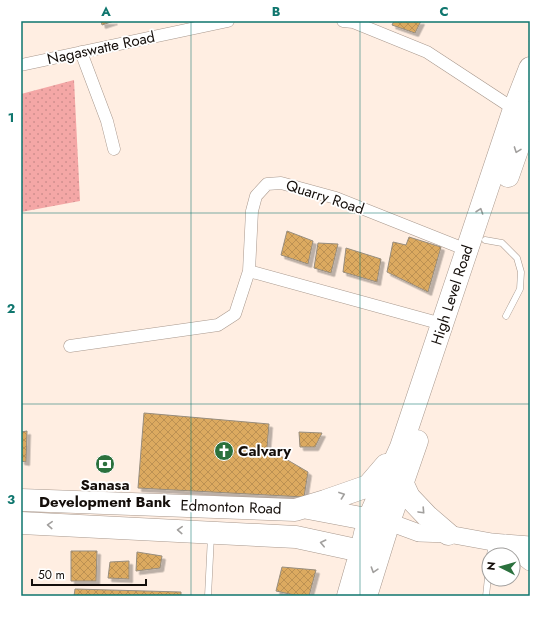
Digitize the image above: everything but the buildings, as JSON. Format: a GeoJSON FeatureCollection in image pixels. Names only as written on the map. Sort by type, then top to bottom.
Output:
{"type":"FeatureCollection","features":[{"type":"Feature","properties":{"kind":"highway","name":"High Level Road"},"geometry":{"type":"LineString","coordinates":[[379,521],[403,484],[476,245],[525,111],[530,68]]}},
{"type":"Feature","properties":{"kind":"highway","name":"High Level Road"},"geometry":{"type":"LineString","coordinates":[[379,521],[401,447],[442,324],[476,245]]}},
{"type":"Feature","properties":{"kind":"highway"},"geometry":{"type":"LineString","coordinates":[[305,507],[368,486],[401,447]]}},
{"type":"Feature","properties":{"kind":"highway"},"geometry":{"type":"LineString","coordinates":[[403,484],[409,497],[427,516],[448,534]]}},
{"type":"Feature","properties":{"kind":"highway","name":"Edmonton Road"},"geometry":{"type":"LineString","coordinates":[[21,500],[296,510],[305,507],[379,521]]}},
{"type":"Feature","properties":{"kind":"highway"},"geometry":{"type":"LineString","coordinates":[[366,596],[382,544],[379,521]]}},
{"type":"Feature","properties":{"kind":"highway"},"geometry":{"type":"LineString","coordinates":[[348,596],[361,551],[379,521]]}},
{"type":"Feature","properties":{"kind":"highway","name":"Edmonton Road"},"geometry":{"type":"LineString","coordinates":[[21,523],[296,537],[361,551]]}},
{"type":"Feature","properties":{"kind":"highway"},"geometry":{"type":"LineString","coordinates":[[361,551],[382,544]]}},
{"type":"Feature","properties":{"kind":"main road"},"geometry":{"type":"LineString","coordinates":[[379,521],[419,533],[448,534],[496,546],[530,562]]}},
{"type":"Feature","properties":{"kind":"main road"},"geometry":{"type":"LineString","coordinates":[[382,544],[419,533]]}},
{"type":"Feature","properties":{"kind":"main road"},"geometry":{"type":"LineString","coordinates":[[496,546],[530,545]]}},
{"type":"Feature","properties":{"kind":"street","name":"Nagaswatte Road"},"geometry":{"type":"LineString","coordinates":[[21,65],[228,21]]}},
{"type":"Feature","properties":{"kind":"street"},"geometry":{"type":"LineString","coordinates":[[343,21],[353,22],[427,52],[525,111]]}},
{"type":"Feature","properties":{"kind":"street"},"geometry":{"type":"LineString","coordinates":[[81,52],[107,121],[114,149]]}},
{"type":"Feature","properties":{"kind":"street","name":"Quarry Road"},"geometry":{"type":"LineString","coordinates":[[70,346],[218,324],[235,314],[249,271],[252,211],[256,196],[267,184],[281,183],[336,198],[476,245]]}},
{"type":"Feature","properties":{"kind":"street"},"geometry":{"type":"LineString","coordinates":[[249,271],[442,324]]}},
{"type":"Feature","properties":{"kind":"lane"},"geometry":{"type":"LineString","coordinates":[[476,245],[502,243],[517,258],[521,272],[520,289],[506,316]]}},
{"type":"Feature","properties":{"kind":"lane"},"geometry":{"type":"LineString","coordinates":[[208,596],[212,532]]}},
{"type":"Feature","properties":{"kind":"shaded area"},"geometry":{"type":"Polygon","coordinates":[[[74,80],[80,201],[21,212],[21,94],[74,80]]]}},
{"type":"Feature","properties":{"kind":"place","name":"Calvary"},"geometry":{"type":"Point","coordinates":[224,451]}},
{"type":"Feature","properties":{"kind":"place","name":"Sanasa Development Bank"},"geometry":{"type":"Point","coordinates":[105,464]}}]}
